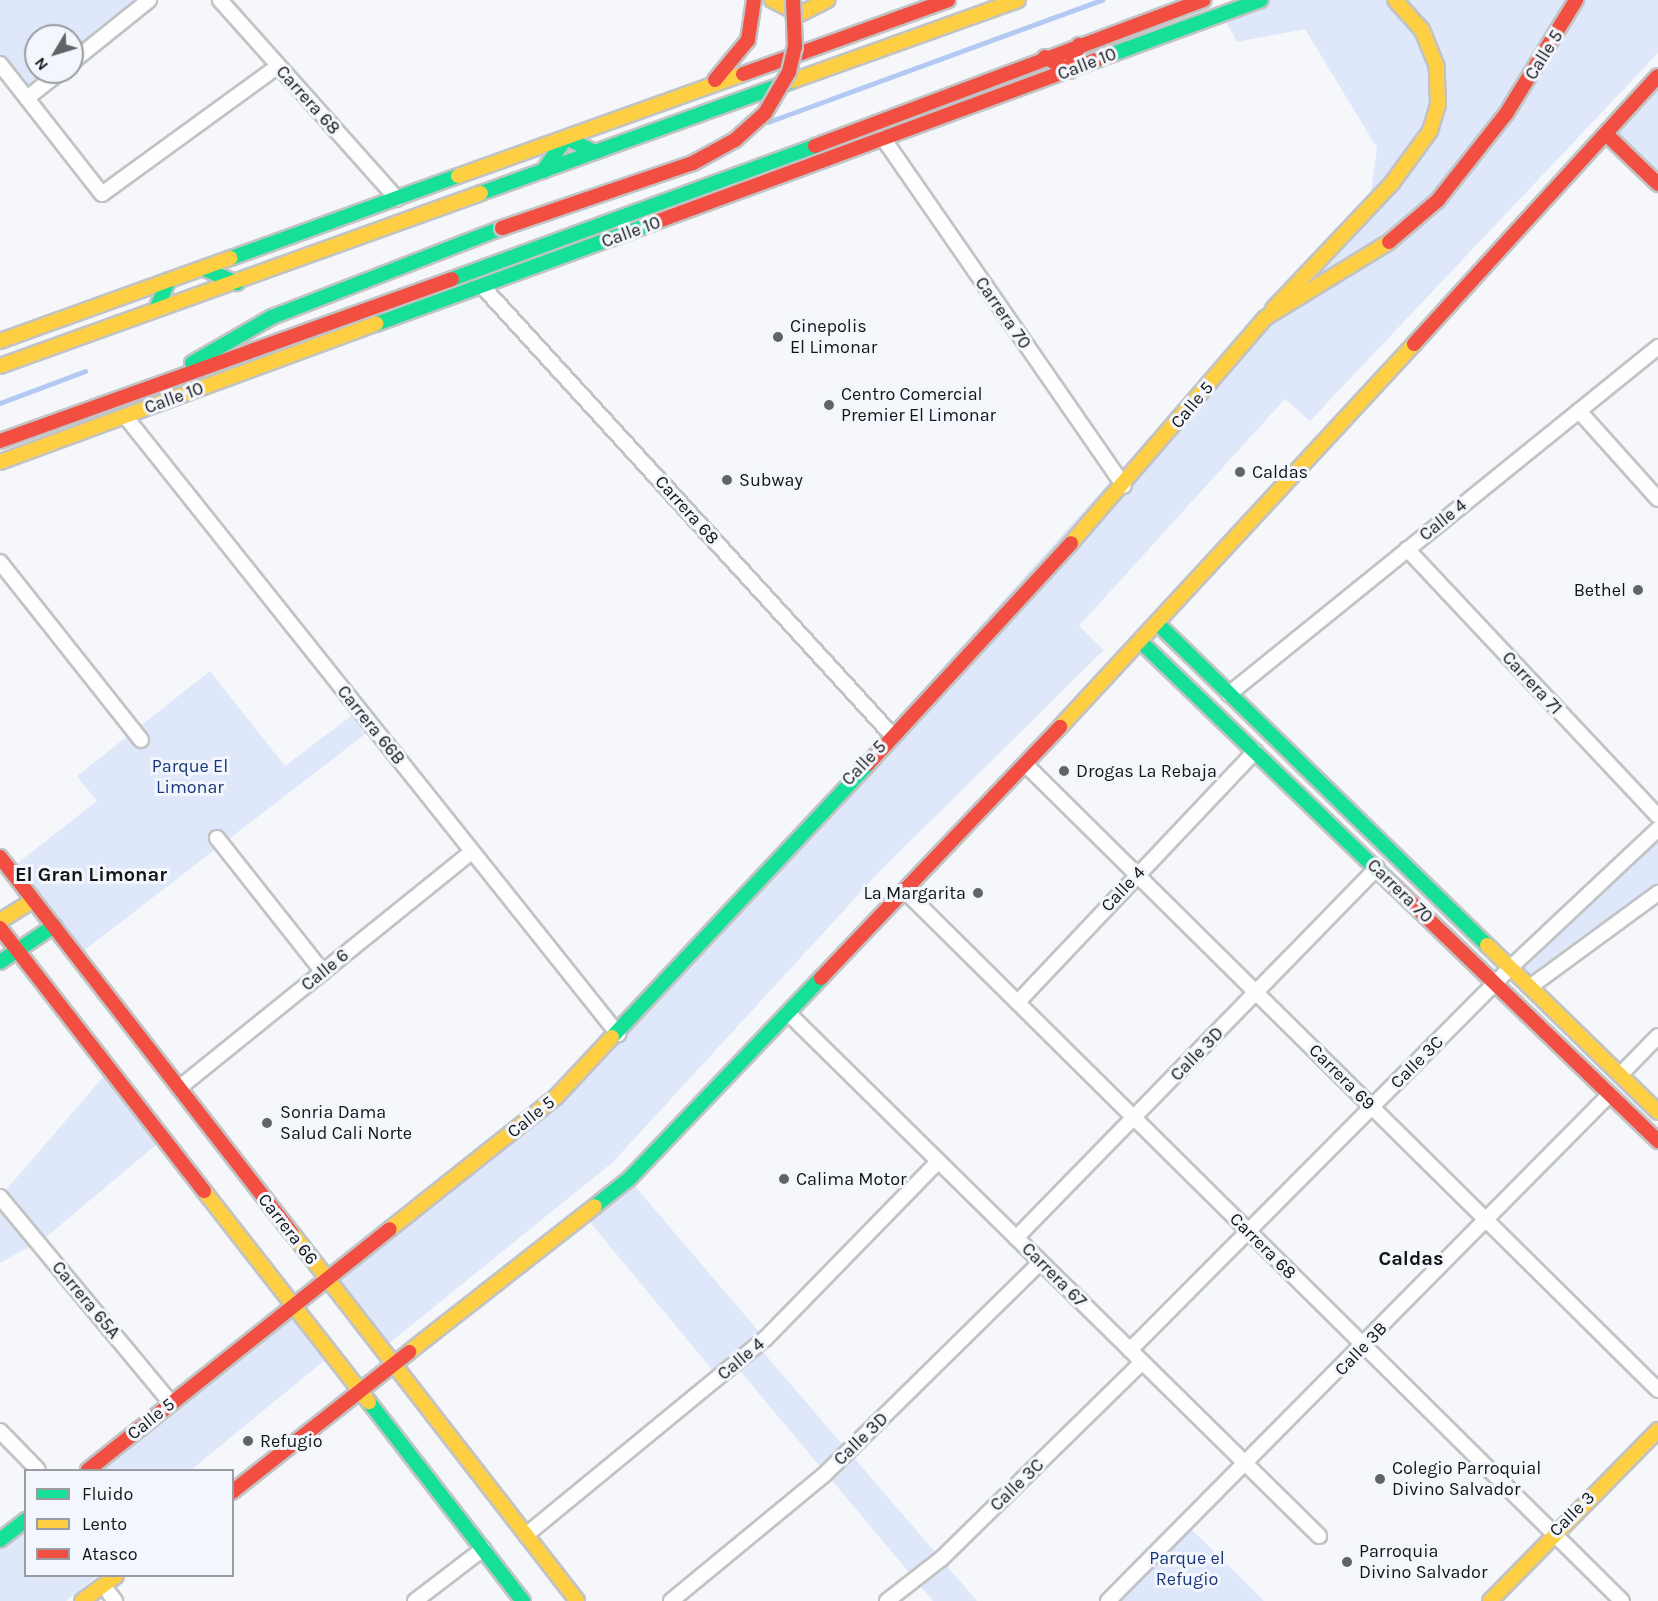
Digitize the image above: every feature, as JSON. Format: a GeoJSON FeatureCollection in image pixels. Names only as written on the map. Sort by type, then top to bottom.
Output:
{"type":"FeatureCollection","features":[{"type":"Feature","properties":{"kind":"main road"},"geometry":{"type":"LineString","coordinates":[[693,92],[719,78],[739,56],[753,23],[754,0]]}},
{"type":"Feature","properties":{"kind":"main road"},"geometry":{"type":"LineString","coordinates":[[772,0],[800,14],[828,0]]}},
{"type":"Feature","properties":{"kind":"main road"},"geometry":{"type":"LineString","coordinates":[[138,394],[272,317],[502,228],[693,163],[735,140],[765,113],[789,72],[795,47],[794,0]]}},
{"type":"Feature","properties":{"kind":"main road"},"geometry":{"type":"LineString","coordinates":[[2,337],[205,268],[948,0]]}},
{"type":"Feature","properties":{"kind":"main road"},"geometry":{"type":"LineString","coordinates":[[0,366],[1018,0]]}},
{"type":"Feature","properties":{"kind":"main road","name":"Calle 10"},"geometry":{"type":"LineString","coordinates":[[0,441],[138,394],[648,209],[1045,57],[1203,0]]}},
{"type":"Feature","properties":{"kind":"main road","name":"Calle 10"},"geometry":{"type":"LineString","coordinates":[[0,462],[1261,0]]}},
{"type":"Feature","properties":{"kind":"main road"},"geometry":{"type":"LineString","coordinates":[[1265,318],[1392,183],[1430,131],[1438,105],[1437,67],[1422,30],[1395,0]]}},
{"type":"Feature","properties":{"kind":"main road","name":"Calle 5"},"geometry":{"type":"LineString","coordinates":[[89,1469],[556,1097],[618,1034],[1124,486],[1265,318],[1357,264],[1413,223],[1506,114],[1576,0]]}},
{"type":"Feature","properties":{"kind":"main road"},"geometry":{"type":"LineString","coordinates":[[1045,57],[1069,71],[1079,45]]}},
{"type":"Feature","properties":{"kind":"main road"},"geometry":{"type":"LineString","coordinates":[[234,1490],[361,1393],[628,1179],[789,1014],[1158,624],[1658,76]]}},
{"type":"Feature","properties":{"kind":"main road"},"geometry":{"type":"LineString","coordinates":[[1606,134],[1658,184]]}},
{"type":"Feature","properties":{"kind":"main road"},"geometry":{"type":"LineString","coordinates":[[566,138],[595,152]]}},
{"type":"Feature","properties":{"kind":"main road"},"geometry":{"type":"LineString","coordinates":[[543,171],[566,138]]}},
{"type":"Feature","properties":{"kind":"main road"},"geometry":{"type":"LineString","coordinates":[[643,228],[648,209]]}},
{"type":"Feature","properties":{"kind":"main road"},"geometry":{"type":"LineString","coordinates":[[591,229],[611,239]]}},
{"type":"Feature","properties":{"kind":"main road"},"geometry":{"type":"LineString","coordinates":[[205,268],[237,282]]}},
{"type":"Feature","properties":{"kind":"main road"},"geometry":{"type":"LineString","coordinates":[[156,309],[169,280]]}},
{"type":"Feature","properties":{"kind":"main road","name":"Carrera 70"},"geometry":{"type":"LineString","coordinates":[[1158,624],[1658,1112]]}},
{"type":"Feature","properties":{"kind":"main road","name":"Carrera 70"},"geometry":{"type":"LineString","coordinates":[[1141,642],[1658,1141]]}},
{"type":"Feature","properties":{"kind":"main road","name":"Carrera 66"},"geometry":{"type":"LineString","coordinates":[[0,857],[577,1601]]}},
{"type":"Feature","properties":{"kind":"main road"},"geometry":{"type":"LineString","coordinates":[[0,921],[33,900]]}},
{"type":"Feature","properties":{"kind":"main road"},"geometry":{"type":"LineString","coordinates":[[0,962],[54,927]]}},
{"type":"Feature","properties":{"kind":"main road"},"geometry":{"type":"LineString","coordinates":[[0,928],[523,1601]]}},
{"type":"Feature","properties":{"kind":"main road","name":"Calle 3"},"geometry":{"type":"LineString","coordinates":[[1490,1601],[1553,1533],[1658,1430]]}},
{"type":"Feature","properties":{"kind":"main road"},"geometry":{"type":"LineString","coordinates":[[0,1540],[24,1522]]}},
{"type":"Feature","properties":{"kind":"main road"},"geometry":{"type":"LineString","coordinates":[[82,1601],[113,1577]]}},
{"type":"Feature","properties":{"kind":"main road"},"geometry":{"type":"LineString","coordinates":[[108,1598],[128,1577]]}},
{"type":"Feature","properties":{"kind":"street"},"geometry":{"type":"LineString","coordinates":[[84,52],[149,0]]}},
{"type":"Feature","properties":{"kind":"street","name":"Carrera 68"},"geometry":{"type":"LineString","coordinates":[[220,0],[397,199]]}},
{"type":"Feature","properties":{"kind":"street"},"geometry":{"type":"LineString","coordinates":[[0,64],[102,194],[278,66]]}},
{"type":"Feature","properties":{"kind":"street"},"geometry":{"type":"LineString","coordinates":[[27,99],[45,84]]}},
{"type":"Feature","properties":{"kind":"street","name":"Carrera 70"},"geometry":{"type":"LineString","coordinates":[[883,138],[1124,486]]}},
{"type":"Feature","properties":{"kind":"street","name":"Carrera 68"},"geometry":{"type":"LineString","coordinates":[[482,286],[892,735]]}},
{"type":"Feature","properties":{"kind":"street","name":"Calle 4"},"geometry":{"type":"LineString","coordinates":[[1229,694],[1658,347]]}},
{"type":"Feature","properties":{"kind":"street"},"geometry":{"type":"LineString","coordinates":[[1579,411],[1658,499]]}},
{"type":"Feature","properties":{"kind":"street","name":"Carrera 66B"},"geometry":{"type":"LineString","coordinates":[[125,416],[618,1034]]}},
{"type":"Feature","properties":{"kind":"street","name":"Carrera 71"},"geometry":{"type":"LineString","coordinates":[[1407,549],[1658,816]]}},
{"type":"Feature","properties":{"kind":"street"},"geometry":{"type":"LineString","coordinates":[[0,562],[141,740]]}},
{"type":"Feature","properties":{"kind":"street","name":"Calle 4"},"geometry":{"type":"LineString","coordinates":[[1018,1002],[1255,752]]}},
{"type":"Feature","properties":{"kind":"street","name":"Carrera 69"},"geometry":{"type":"LineString","coordinates":[[1026,765],[1658,1390]]}},
{"type":"Feature","properties":{"kind":"street","name":"Calle 3C"},"geometry":{"type":"LineString","coordinates":[[1130,1350],[1510,968],[1658,829]]}},
{"type":"Feature","properties":{"kind":"street"},"geometry":{"type":"LineString","coordinates":[[217,838],[323,972]]}},
{"type":"Feature","properties":{"kind":"street","name":"Calle 6"},"geometry":{"type":"LineString","coordinates":[[179,1088],[472,852]]}},
{"type":"Feature","properties":{"kind":"street","name":"Calle 3D"},"geometry":{"type":"LineString","coordinates":[[1016,1238],[1377,868]]}},
{"type":"Feature","properties":{"kind":"street","name":"Carrera 68"},"geometry":{"type":"LineString","coordinates":[[905,891],[1622,1601]]}},
{"type":"Feature","properties":{"kind":"street"},"geometry":{"type":"LineString","coordinates":[[1530,987],[1658,893]]}},
{"type":"Feature","properties":{"kind":"street","name":"Carrera 67"},"geometry":{"type":"LineString","coordinates":[[789,1014],[937,1163],[1248,1464],[1319,1536]]}},
{"type":"Feature","properties":{"kind":"street"},"geometry":{"type":"LineString","coordinates":[[1620,1075],[1658,1036]]}},
{"type":"Feature","properties":{"kind":"street","name":"Calle 3B"},"geometry":{"type":"LineString","coordinates":[[1108,1601],[1248,1464],[1610,1094]]}},
{"type":"Feature","properties":{"kind":"street","name":"Calle 4"},"geometry":{"type":"LineString","coordinates":[[526,1535],[765,1339],[937,1163]]}},
{"type":"Feature","properties":{"kind":"street","name":"Carrera 65A"},"geometry":{"type":"LineString","coordinates":[[0,1197],[171,1403]]}},
{"type":"Feature","properties":{"kind":"street","name":"Calle 3D"},"geometry":{"type":"LineString","coordinates":[[671,1601],[824,1475],[1041,1263]]}},
{"type":"Feature","properties":{"kind":"street","name":"Calle 3C"},"geometry":{"type":"LineString","coordinates":[[887,1601],[942,1558],[1142,1362]]}},
{"type":"Feature","properties":{"kind":"street"},"geometry":{"type":"LineString","coordinates":[[0,1431],[37,1469]]}},
{"type":"Feature","properties":{"kind":"street"},"geometry":{"type":"LineString","coordinates":[[415,1601],[483,1549]]}},
{"type":"Feature","properties":{"kind":"green space"},"geometry":{"type":"Polygon","coordinates":[[[0,0],[149,0],[84,52],[84,24],[24,24],[24,84],[45,84],[27,98],[0,64],[0,0]]]}},
{"type":"Feature","properties":{"kind":"green space"},"geometry":{"type":"Polygon","coordinates":[[[1261,0],[1658,0],[1658,53],[1310,421],[1285,399],[1079,626],[1104,650],[882,869],[613,1162],[382,1349],[328,1281],[556,1097],[1371,192],[1377,148],[1305,29],[1237,42],[1222,14],[1261,0]]]}},
{"type":"Feature","properties":{"kind":"green space"},"geometry":{"type":"Polygon","coordinates":[[[1658,76],[1658,184],[1606,134],[1658,76]]]}},
{"type":"Feature","properties":{"kind":"green space","name":"Parque El Limonar"},"geometry":{"type":"Polygon","coordinates":[[[210,671],[285,766],[359,710],[373,728],[77,956],[10,869],[97,801],[77,776],[210,671]]]}},
{"type":"Feature","properties":{"kind":"green space"},"geometry":{"type":"Polygon","coordinates":[[[1658,829],[1658,893],[1530,987],[1510,968],[1658,829]]]}},
{"type":"Feature","properties":{"kind":"green space"},"geometry":{"type":"Polygon","coordinates":[[[110,1069],[163,1139],[46,1237],[0,1263],[0,1197],[110,1069]]]}},
{"type":"Feature","properties":{"kind":"green space"},"geometry":{"type":"Polygon","coordinates":[[[629,1179],[765,1339],[758,1346],[977,1601],[933,1601],[735,1365],[719,1378],[584,1215],[629,1179]]]}},
{"type":"Feature","properties":{"kind":"green space"},"geometry":{"type":"Polygon","coordinates":[[[294,1308],[331,1355],[192,1469],[89,1469],[294,1308]]]}},
{"type":"Feature","properties":{"kind":"green space"},"geometry":{"type":"Polygon","coordinates":[[[24,1521],[24,1577],[96,1577],[66,1601],[0,1601],[0,1540],[24,1521]]]}},
{"type":"Feature","properties":{"kind":"green space","name":"Parque el Refugio"},"geometry":{"type":"Polygon","coordinates":[[[1188,1526],[1264,1601],[1108,1601],[1188,1526]]]}},
{"type":"Feature","properties":{"kind":"waterway"},"geometry":{"type":"LineString","coordinates":[[768,122],[1102,0]]}},
{"type":"Feature","properties":{"kind":"waterway"},"geometry":{"type":"LineString","coordinates":[[0,403],[85,371]]}},
{"type":"Feature","properties":{"kind":"traffic: fast"},"geometry":{"type":"LineString","coordinates":[[1099,59],[1261,0]]}},
{"type":"Feature","properties":{"kind":"traffic: fast"},"geometry":{"type":"LineString","coordinates":[[481,193],[792,81]]}},
{"type":"Feature","properties":{"kind":"traffic: fast"},"geometry":{"type":"LineString","coordinates":[[543,171],[566,138],[595,152]]}},
{"type":"Feature","properties":{"kind":"traffic: fast"},"geometry":{"type":"LineString","coordinates":[[452,279],[815,146]]}},
{"type":"Feature","properties":{"kind":"traffic: fast"},"geometry":{"type":"LineString","coordinates":[[231,258],[458,176]]}},
{"type":"Feature","properties":{"kind":"traffic: fast"},"geometry":{"type":"LineString","coordinates":[[376,324],[653,223]]}},
{"type":"Feature","properties":{"kind":"traffic: fast"},"geometry":{"type":"LineString","coordinates":[[192,363],[272,317],[502,228]]}},
{"type":"Feature","properties":{"kind":"traffic: fast"},"geometry":{"type":"LineString","coordinates":[[205,269],[237,283]]}},
{"type":"Feature","properties":{"kind":"traffic: fast"},"geometry":{"type":"LineString","coordinates":[[156,309],[169,280]]}},
{"type":"Feature","properties":{"kind":"traffic: fast"},"geometry":{"type":"LineString","coordinates":[[1158,624],[1487,945]]}},
{"type":"Feature","properties":{"kind":"traffic: fast"},"geometry":{"type":"LineString","coordinates":[[1141,642],[1395,887]]}},
{"type":"Feature","properties":{"kind":"traffic: fast"},"geometry":{"type":"LineString","coordinates":[[612,1037],[868,764]]}},
{"type":"Feature","properties":{"kind":"traffic: fast"},"geometry":{"type":"LineString","coordinates":[[0,962],[54,926]]}},
{"type":"Feature","properties":{"kind":"traffic: fast"},"geometry":{"type":"LineString","coordinates":[[595,1206],[629,1179],[821,978]]}},
{"type":"Feature","properties":{"kind":"traffic: fast"},"geometry":{"type":"LineString","coordinates":[[369,1402],[523,1601]]}},
{"type":"Feature","properties":{"kind":"traffic: fast"},"geometry":{"type":"LineString","coordinates":[[0,1540],[24,1522]]}},
{"type":"Feature","properties":{"kind":"traffic: slow"},"geometry":{"type":"LineString","coordinates":[[772,0],[800,14],[828,0]]}},
{"type":"Feature","properties":{"kind":"traffic: slow"},"geometry":{"type":"LineString","coordinates":[[792,81],[1018,0]]}},
{"type":"Feature","properties":{"kind":"traffic: slow"},"geometry":{"type":"LineString","coordinates":[[1273,309],[1392,183],[1430,131],[1438,105],[1437,67],[1422,30],[1395,0]]}},
{"type":"Feature","properties":{"kind":"traffic: slow"},"geometry":{"type":"LineString","coordinates":[[458,176],[743,74]]}},
{"type":"Feature","properties":{"kind":"traffic: slow"},"geometry":{"type":"LineString","coordinates":[[0,366],[481,193]]}},
{"type":"Feature","properties":{"kind":"traffic: slow"},"geometry":{"type":"LineString","coordinates":[[1071,543],[1265,318],[1389,242]]}},
{"type":"Feature","properties":{"kind":"traffic: slow"},"geometry":{"type":"LineString","coordinates":[[0,341],[231,258]]}},
{"type":"Feature","properties":{"kind":"traffic: slow"},"geometry":{"type":"LineString","coordinates":[[0,462],[376,324]]}},
{"type":"Feature","properties":{"kind":"traffic: slow"},"geometry":{"type":"LineString","coordinates":[[1060,727],[1414,344]]}},
{"type":"Feature","properties":{"kind":"traffic: slow"},"geometry":{"type":"LineString","coordinates":[[0,921],[33,900]]}},
{"type":"Feature","properties":{"kind":"traffic: slow"},"geometry":{"type":"LineString","coordinates":[[1487,945],[1658,1112]]}},
{"type":"Feature","properties":{"kind":"traffic: slow"},"geometry":{"type":"LineString","coordinates":[[390,1229],[556,1097],[612,1037]]}},
{"type":"Feature","properties":{"kind":"traffic: slow"},"geometry":{"type":"LineString","coordinates":[[204,1191],[369,1402]]}},
{"type":"Feature","properties":{"kind":"traffic: slow"},"geometry":{"type":"LineString","coordinates":[[409,1352],[595,1206]]}},
{"type":"Feature","properties":{"kind":"traffic: slow"},"geometry":{"type":"LineString","coordinates":[[292,1233],[577,1601]]}},
{"type":"Feature","properties":{"kind":"traffic: slow"},"geometry":{"type":"LineString","coordinates":[[1490,1601],[1658,1430]]}},
{"type":"Feature","properties":{"kind":"traffic: slow"},"geometry":{"type":"LineString","coordinates":[[82,1601],[115,1577]]}},
{"type":"Feature","properties":{"kind":"traffic: jam"},"geometry":{"type":"LineString","coordinates":[[715,80],[748,40],[754,0]]}},
{"type":"Feature","properties":{"kind":"traffic: jam"},"geometry":{"type":"LineString","coordinates":[[502,228],[693,163],[735,140],[765,113],[789,72],[795,47],[793,0]]}},
{"type":"Feature","properties":{"kind":"traffic: jam"},"geometry":{"type":"LineString","coordinates":[[743,74],[948,0]]}},
{"type":"Feature","properties":{"kind":"traffic: jam"},"geometry":{"type":"LineString","coordinates":[[815,146],[1203,0]]}},
{"type":"Feature","properties":{"kind":"traffic: jam"},"geometry":{"type":"LineString","coordinates":[[1389,242],[1438,200],[1506,114],[1576,0]]}},
{"type":"Feature","properties":{"kind":"traffic: jam"},"geometry":{"type":"LineString","coordinates":[[1045,57],[1069,71],[1079,45]]}},
{"type":"Feature","properties":{"kind":"traffic: jam"},"geometry":{"type":"LineString","coordinates":[[653,223],[1099,59]]}},
{"type":"Feature","properties":{"kind":"traffic: jam"},"geometry":{"type":"LineString","coordinates":[[1414,344],[1658,76]]}},
{"type":"Feature","properties":{"kind":"traffic: jam"},"geometry":{"type":"LineString","coordinates":[[1606,134],[1658,184]]}},
{"type":"Feature","properties":{"kind":"traffic: jam"},"geometry":{"type":"LineString","coordinates":[[0,441],[452,279]]}},
{"type":"Feature","properties":{"kind":"traffic: jam"},"geometry":{"type":"LineString","coordinates":[[868,764],[1071,543]]}},
{"type":"Feature","properties":{"kind":"traffic: jam"},"geometry":{"type":"LineString","coordinates":[[821,978],[1060,727]]}},
{"type":"Feature","properties":{"kind":"traffic: jam"},"geometry":{"type":"LineString","coordinates":[[0,857],[292,1233]]}},
{"type":"Feature","properties":{"kind":"traffic: jam"},"geometry":{"type":"LineString","coordinates":[[1395,887],[1658,1141]]}},
{"type":"Feature","properties":{"kind":"traffic: jam"},"geometry":{"type":"LineString","coordinates":[[0,928],[204,1191]]}},
{"type":"Feature","properties":{"kind":"traffic: jam"},"geometry":{"type":"LineString","coordinates":[[89,1469],[390,1229]]}},
{"type":"Feature","properties":{"kind":"traffic: jam"},"geometry":{"type":"LineString","coordinates":[[234,1490],[409,1352]]}},
{"type":"Feature","properties":{"kind":"place","name":"Cinepolis El Limonar"},"geometry":{"type":"Point","coordinates":[778,337]}},
{"type":"Feature","properties":{"kind":"place","name":"Centro Comercial Premier El Limonar"},"geometry":{"type":"Point","coordinates":[829,405]}},
{"type":"Feature","properties":{"kind":"place","name":"Caldas"},"geometry":{"type":"Point","coordinates":[1240,472]}},
{"type":"Feature","properties":{"kind":"place","name":"Subway"},"geometry":{"type":"Point","coordinates":[727,480]}},
{"type":"Feature","properties":{"kind":"place","name":"Bethel"},"geometry":{"type":"Point","coordinates":[1638,590]}},
{"type":"Feature","properties":{"kind":"place","name":"Drogas La Rebaja"},"geometry":{"type":"Point","coordinates":[1064,771]}},
{"type":"Feature","properties":{"kind":"place","name":"La Margarita"},"geometry":{"type":"Point","coordinates":[978,893]}},
{"type":"Feature","properties":{"kind":"place","name":"Sonria Dama Salud Cali Norte"},"geometry":{"type":"Point","coordinates":[267,1123]}},
{"type":"Feature","properties":{"kind":"place","name":"Calima Motor"},"geometry":{"type":"Point","coordinates":[784,1179]}},
{"type":"Feature","properties":{"kind":"place","name":"Refugio"},"geometry":{"type":"Point","coordinates":[248,1441]}},
{"type":"Feature","properties":{"kind":"place","name":"Colegio Parroquial Divino Salvador"},"geometry":{"type":"Point","coordinates":[1380,1479]}},
{"type":"Feature","properties":{"kind":"place","name":"Parroquia Divino Salvador"},"geometry":{"type":"Point","coordinates":[1347,1562]}},
{"type":"Feature","properties":{"kind":"district","name":"El Gran Limonar"},"geometry":{"type":"Point","coordinates":[91,874]}},
{"type":"Feature","properties":{"kind":"district","name":"Caldas"},"geometry":{"type":"Point","coordinates":[1411,1258]}}]}
